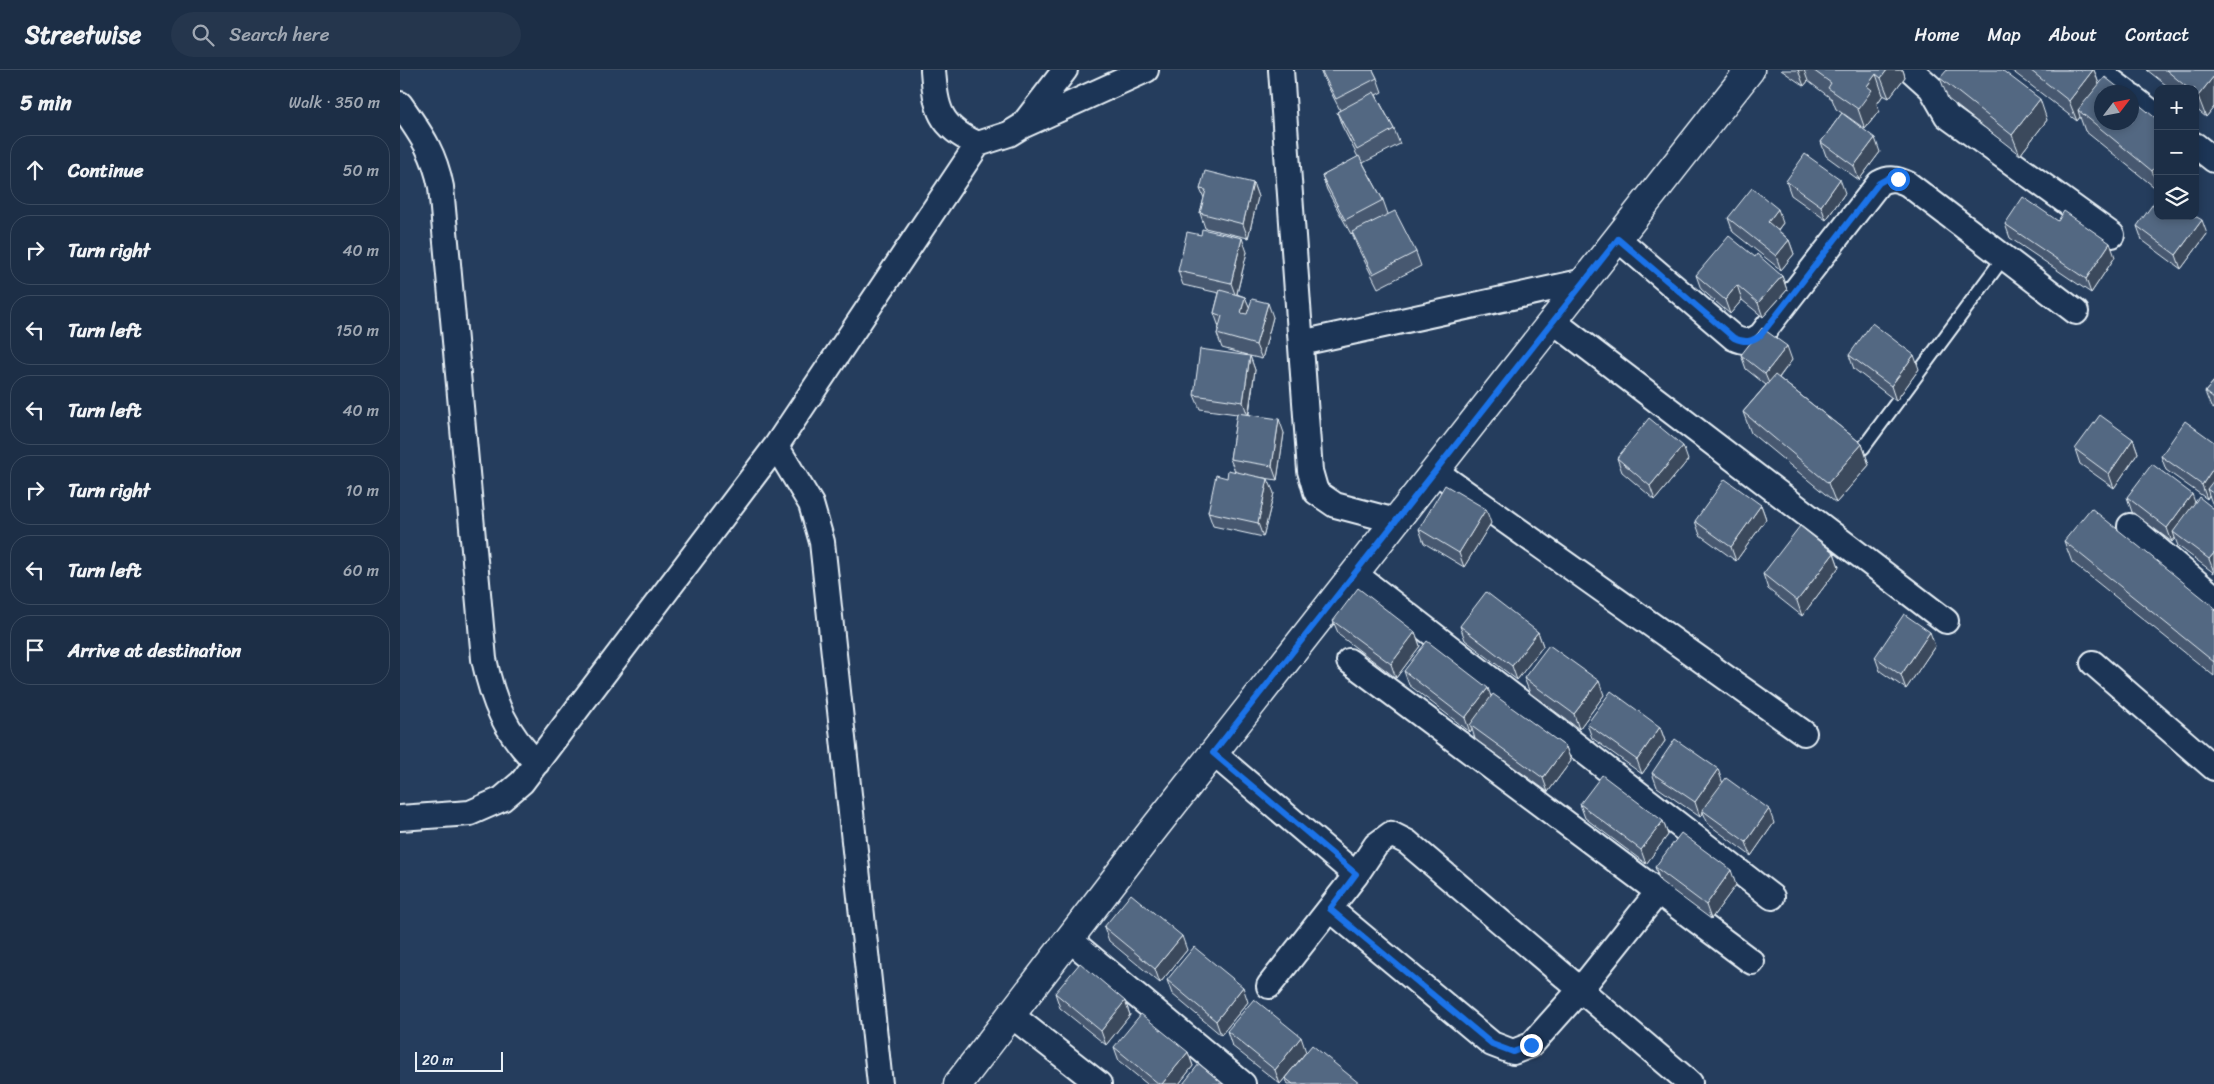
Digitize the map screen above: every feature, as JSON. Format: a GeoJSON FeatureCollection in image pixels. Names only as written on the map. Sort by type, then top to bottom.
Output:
{"type":"FeatureCollection","features":[{"type":"Feature","properties":{"kind":"street"},"geometry":{"type":"LineString","coordinates":[[933,70],[936,103],[948,125],[964,138],[978,144]]}},
{"type":"Feature","properties":{"kind":"street"},"geometry":{"type":"LineString","coordinates":[[1022,126],[1065,70]]}},
{"type":"Feature","properties":{"kind":"street"},"geometry":{"type":"LineString","coordinates":[[400,818],[470,813],[502,799],[522,782],[776,446],[978,144],[1009,134],[1022,126],[1146,70]]}},
{"type":"Feature","properties":{"kind":"street"},"geometry":{"type":"LineString","coordinates":[[1282,70],[1310,471],[1316,492],[1335,505],[1396,521]]}},
{"type":"Feature","properties":{"kind":"street"},"geometry":{"type":"LineString","coordinates":[[958,1084],[1213,753],[1750,70]]}},
{"type":"Feature","properties":{"kind":"street"},"geometry":{"type":"LineString","coordinates":[[2100,71],[2117,85]]}},
{"type":"Feature","properties":{"kind":"street"},"geometry":{"type":"LineString","coordinates":[[1924,74],[1948,116],[2112,236]]}},
{"type":"Feature","properties":{"kind":"street"},"geometry":{"type":"LineString","coordinates":[[2139,102],[2154,114]]}},
{"type":"Feature","properties":{"kind":"street"},"geometry":{"type":"LineString","coordinates":[[400,104],[422,136],[436,162],[441,186],[484,659],[489,684],[500,716],[518,744],[537,763]]}},
{"type":"Feature","properties":{"kind":"street"},"geometry":{"type":"LineString","coordinates":[[2199,149],[2214,160]]}},
{"type":"Feature","properties":{"kind":"street"},"geometry":{"type":"LineString","coordinates":[[1618,239],[1734,338],[1744,343],[1752,341],[1761,335],[1873,190],[1879,183],[1888,178],[1908,184],[2076,312]]}},
{"type":"Feature","properties":{"kind":"street"},"geometry":{"type":"LineString","coordinates":[[1301,343],[1584,281]]}},
{"type":"Feature","properties":{"kind":"street"},"geometry":{"type":"LineString","coordinates":[[1554,321],[1946,621]]}},
{"type":"Feature","properties":{"kind":"street"},"geometry":{"type":"LineString","coordinates":[[776,446],[812,504],[822,542],[880,1084]]}},
{"type":"Feature","properties":{"kind":"street"},"geometry":{"type":"LineString","coordinates":[[1435,470],[1804,733]]}},
{"type":"Feature","properties":{"kind":"street"},"geometry":{"type":"LineString","coordinates":[[2130,526],[2214,597]]}},
{"type":"Feature","properties":{"kind":"street"},"geometry":{"type":"LineString","coordinates":[[1354,574],[1772,897]]}},
{"type":"Feature","properties":{"kind":"street"},"geometry":{"type":"LineString","coordinates":[[1349,661],[1752,962]]}},
{"type":"Feature","properties":{"kind":"street"},"geometry":{"type":"LineString","coordinates":[[2093,663],[2214,768]]}},
{"type":"Feature","properties":{"kind":"street"},"geometry":{"type":"LineString","coordinates":[[1213,753],[1356,874]]}},
{"type":"Feature","properties":{"kind":"street"},"geometry":{"type":"LineString","coordinates":[[1270,986],[1330,909],[1376,845],[1391,834],[1407,842],[1690,1083]]}},
{"type":"Feature","properties":{"kind":"street"},"geometry":{"type":"LineString","coordinates":[[1330,909],[1492,1044],[1513,1052],[1531,1045],[1580,990],[1658,892]]}},
{"type":"Feature","properties":{"kind":"street"},"geometry":{"type":"LineString","coordinates":[[1069,939],[1243,1084]]}},
{"type":"Feature","properties":{"kind":"street"},"geometry":{"type":"LineString","coordinates":[[1011,1015],[1099,1084]]}},
{"type":"Feature","properties":{"kind":"lane"},"geometry":{"type":"LineString","coordinates":[[1863,448],[2004,257]]}},
{"type":"Feature","properties":{"kind":"building"},"geometry":{"type":"Polygon","coordinates":[[[1321,70],[1373,70],[1377,78],[1336,99],[1321,70]]]}},
{"type":"Feature","properties":{"kind":"building"},"geometry":{"type":"Polygon","coordinates":[[[1813,70],[1887,70],[1881,78],[1876,74],[1867,86],[1872,90],[1858,109],[1828,88],[1831,83],[1813,70]]]}},
{"type":"Feature","properties":{"kind":"building"},"geometry":{"type":"Polygon","coordinates":[[[1947,70],[2002,70],[2040,99],[2012,135],[1940,78],[1947,70]]]}},
{"type":"Feature","properties":{"kind":"building"},"geometry":{"type":"Polygon","coordinates":[[[2030,70],[2093,70],[2069,101],[2030,70]]]}},
{"type":"Feature","properties":{"kind":"building"},"geometry":{"type":"Polygon","coordinates":[[[2166,70],[2214,70],[2214,76],[2199,95],[2199,85],[2184,85],[2166,70]]]}},
{"type":"Feature","properties":{"kind":"building"},"geometry":{"type":"Polygon","coordinates":[[[2105,77],[2115,85],[2098,85],[2105,77]]]}},
{"type":"Feature","properties":{"kind":"building"},"geometry":{"type":"Polygon","coordinates":[[[2094,90],[2094,123],[2078,110],[2094,90]]]}},
{"type":"Feature","properties":{"kind":"building"},"geometry":{"type":"Polygon","coordinates":[[[1374,92],[1394,129],[1357,150],[1337,112],[1374,92]]]}},
{"type":"Feature","properties":{"kind":"building"},"geometry":{"type":"Polygon","coordinates":[[[2139,105],[2154,117],[2154,168],[2152,171],[2102,130],[2139,130],[2139,105]]]}},
{"type":"Feature","properties":{"kind":"building"},"geometry":{"type":"Polygon","coordinates":[[[1842,113],[1875,138],[1854,166],[1821,142],[1842,113]]]}},
{"type":"Feature","properties":{"kind":"building"},"geometry":{"type":"Polygon","coordinates":[[[1805,154],[1840,179],[1821,206],[1786,181],[1805,154]]]}},
{"type":"Feature","properties":{"kind":"building"},"geometry":{"type":"Polygon","coordinates":[[[1359,156],[1383,200],[1345,220],[1322,176],[1359,156]]]}},
{"type":"Feature","properties":{"kind":"building"},"geometry":{"type":"Polygon","coordinates":[[[1205,171],[1253,183],[1243,224],[1200,213],[1206,190],[1200,189],[1205,171]]]}},
{"type":"Feature","properties":{"kind":"building"},"geometry":{"type":"Polygon","coordinates":[[[1752,188],[1778,209],[1768,222],[1789,240],[1776,256],[1728,218],[1752,188]]]}},
{"type":"Feature","properties":{"kind":"building"},"geometry":{"type":"Polygon","coordinates":[[[2023,197],[2058,221],[2064,211],[2110,243],[2086,279],[2005,224],[2023,197]]]}},
{"type":"Feature","properties":{"kind":"building"},"geometry":{"type":"Polygon","coordinates":[[[2154,203],[2154,220],[2199,220],[2199,218],[2202,220],[2176,255],[2137,226],[2154,203]]]}},
{"type":"Feature","properties":{"kind":"building"},"geometry":{"type":"Polygon","coordinates":[[[1395,211],[1416,252],[1373,274],[1352,232],[1395,211]]]}},
{"type":"Feature","properties":{"kind":"building"},"geometry":{"type":"Polygon","coordinates":[[[1202,229],[1242,238],[1231,283],[1178,271],[1187,232],[1201,235],[1202,229]]]}},
{"type":"Feature","properties":{"kind":"building"},"geometry":{"type":"Polygon","coordinates":[[[1729,236],[1755,257],[1757,254],[1782,276],[1758,303],[1737,285],[1725,300],[1696,275],[1729,236]]]}},
{"type":"Feature","properties":{"kind":"building"},"geometry":{"type":"Polygon","coordinates":[[[1220,290],[1245,297],[1241,313],[1247,314],[1252,299],[1268,303],[1256,345],[1217,334],[1222,316],[1214,313],[1220,290]]]}},
{"type":"Feature","properties":{"kind":"building"},"geometry":{"type":"Polygon","coordinates":[[[1872,323],[1914,355],[1891,386],[1849,355],[1872,323]]]}},
{"type":"Feature","properties":{"kind":"building"},"geometry":{"type":"Polygon","coordinates":[[[1762,328],[1787,346],[1765,374],[1741,355],[1762,328]]]}},
{"type":"Feature","properties":{"kind":"building"},"geometry":{"type":"Polygon","coordinates":[[[1200,349],[1250,356],[1243,402],[1194,395],[1200,349]]]}},
{"type":"Feature","properties":{"kind":"building"},"geometry":{"type":"Polygon","coordinates":[[[1775,375],[1862,444],[1828,483],[1743,412],[1775,375]]]}},
{"type":"Feature","properties":{"kind":"building"},"geometry":{"type":"Polygon","coordinates":[[[2214,381],[2214,399],[2205,392],[2214,381]]]}},
{"type":"Feature","properties":{"kind":"building"},"geometry":{"type":"Polygon","coordinates":[[[1237,413],[1279,419],[1272,466],[1230,459],[1237,413]]]}},
{"type":"Feature","properties":{"kind":"building"},"geometry":{"type":"Polygon","coordinates":[[[2100,415],[2133,439],[2109,474],[2075,449],[2100,415]]]}},
{"type":"Feature","properties":{"kind":"building"},"geometry":{"type":"Polygon","coordinates":[[[1649,418],[1683,446],[1650,486],[1617,458],[1649,418]]]}},
{"type":"Feature","properties":{"kind":"building"},"geometry":{"type":"Polygon","coordinates":[[[2185,421],[2214,442],[2214,467],[2202,485],[2161,456],[2185,421]]]}},
{"type":"Feature","properties":{"kind":"building"},"geometry":{"type":"Polygon","coordinates":[[[2152,464],[2192,494],[2167,528],[2127,497],[2152,464]]]}},
{"type":"Feature","properties":{"kind":"building"},"geometry":{"type":"Polygon","coordinates":[[[1228,470],[1268,479],[1258,523],[1208,512],[1216,475],[1227,478],[1228,470]]]}},
{"type":"Feature","properties":{"kind":"building"},"geometry":{"type":"Polygon","coordinates":[[[1725,479],[1761,505],[1731,547],[1695,521],[1725,479]]]}},
{"type":"Feature","properties":{"kind":"building"},"geometry":{"type":"Polygon","coordinates":[[[2214,480],[2214,494],[2207,489],[2214,480]]]}},
{"type":"Feature","properties":{"kind":"building"},"geometry":{"type":"Polygon","coordinates":[[[1445,485],[1486,509],[1459,553],[1419,529],[1445,485]]]}},
{"type":"Feature","properties":{"kind":"building"},"geometry":{"type":"Polygon","coordinates":[[[2199,497],[2214,509],[2214,553],[2209,559],[2173,532],[2199,497]]]}},
{"type":"Feature","properties":{"kind":"building"},"geometry":{"type":"Polygon","coordinates":[[[2091,508],[2214,607],[2214,662],[2064,541],[2091,508]]]}},
{"type":"Feature","properties":{"kind":"building"},"geometry":{"type":"Polygon","coordinates":[[[1800,526],[1834,553],[1797,601],[1763,574],[1800,526]]]}},
{"type":"Feature","properties":{"kind":"building"},"geometry":{"type":"Polygon","coordinates":[[[1358,588],[1415,632],[1391,664],[1333,621],[1358,588]]]}},
{"type":"Feature","properties":{"kind":"building"},"geometry":{"type":"Polygon","coordinates":[[[1486,592],[1538,632],[1512,666],[1460,626],[1486,592]]]}},
{"type":"Feature","properties":{"kind":"building"},"geometry":{"type":"Polygon","coordinates":[[[1904,614],[1930,632],[1901,675],[1875,657],[1904,614]]]}},
{"type":"Feature","properties":{"kind":"building"},"geometry":{"type":"Polygon","coordinates":[[[1427,641],[1488,688],[1465,718],[1404,671],[1427,641]]]}},
{"type":"Feature","properties":{"kind":"building"},"geometry":{"type":"Polygon","coordinates":[[[1549,645],[1599,681],[1574,714],[1524,678],[1549,645]]]}},
{"type":"Feature","properties":{"kind":"building"},"geometry":{"type":"Polygon","coordinates":[[[1611,691],[1660,727],[1637,760],[1587,724],[1611,691]]]}},
{"type":"Feature","properties":{"kind":"building"},"geometry":{"type":"Polygon","coordinates":[[[1493,694],[1566,747],[1543,778],[1470,725],[1493,694]]]}},
{"type":"Feature","properties":{"kind":"building"},"geometry":{"type":"Polygon","coordinates":[[[1675,739],[1718,769],[1695,802],[1652,773],[1675,739]]]}},
{"type":"Feature","properties":{"kind":"building"},"geometry":{"type":"Polygon","coordinates":[[[1602,775],[1663,821],[1641,850],[1580,804],[1602,775]]]}},
{"type":"Feature","properties":{"kind":"building"},"geometry":{"type":"Polygon","coordinates":[[[1726,778],[1769,809],[1746,842],[1702,810],[1726,778]]]}},
{"type":"Feature","properties":{"kind":"building"},"geometry":{"type":"Polygon","coordinates":[[[1681,833],[1731,870],[1706,905],[1655,867],[1681,833]]]}},
{"type":"Feature","properties":{"kind":"building"},"geometry":{"type":"Polygon","coordinates":[[[1131,894],[1182,936],[1155,969],[1104,927],[1131,894]]]}},
{"type":"Feature","properties":{"kind":"building"},"geometry":{"type":"Polygon","coordinates":[[[1194,947],[1243,987],[1216,1021],[1167,980],[1194,947]]]}},
{"type":"Feature","properties":{"kind":"building"},"geometry":{"type":"Polygon","coordinates":[[[1080,963],[1125,1001],[1101,1031],[1055,993],[1080,963]]]}},
{"type":"Feature","properties":{"kind":"building"},"geometry":{"type":"Polygon","coordinates":[[[1254,999],[1301,1037],[1275,1070],[1227,1031],[1254,999]]]}},
{"type":"Feature","properties":{"kind":"building"},"geometry":{"type":"Polygon","coordinates":[[[1141,1014],[1188,1052],[1162,1084],[1159,1084],[1114,1047],[1141,1014]]]}},
{"type":"Feature","properties":{"kind":"building"},"geometry":{"type":"Polygon","coordinates":[[[1312,1045],[1360,1084],[1293,1084],[1285,1078],[1312,1045]]]}},
{"type":"Feature","properties":{"kind":"building"},"geometry":{"type":"Polygon","coordinates":[[[1199,1064],[1223,1084],[1183,1084],[1199,1064]]]}},
{"type":"Feature","properties":{"kind":"route"},"geometry":{"type":"LineString","coordinates":[[1531,1045],[1513,1052],[1492,1044],[1330,909],[1356,874],[1213,753],[1618,239],[1734,338],[1744,343],[1752,341],[1761,335],[1879,183],[1888,178],[1898,179]]}}]}
